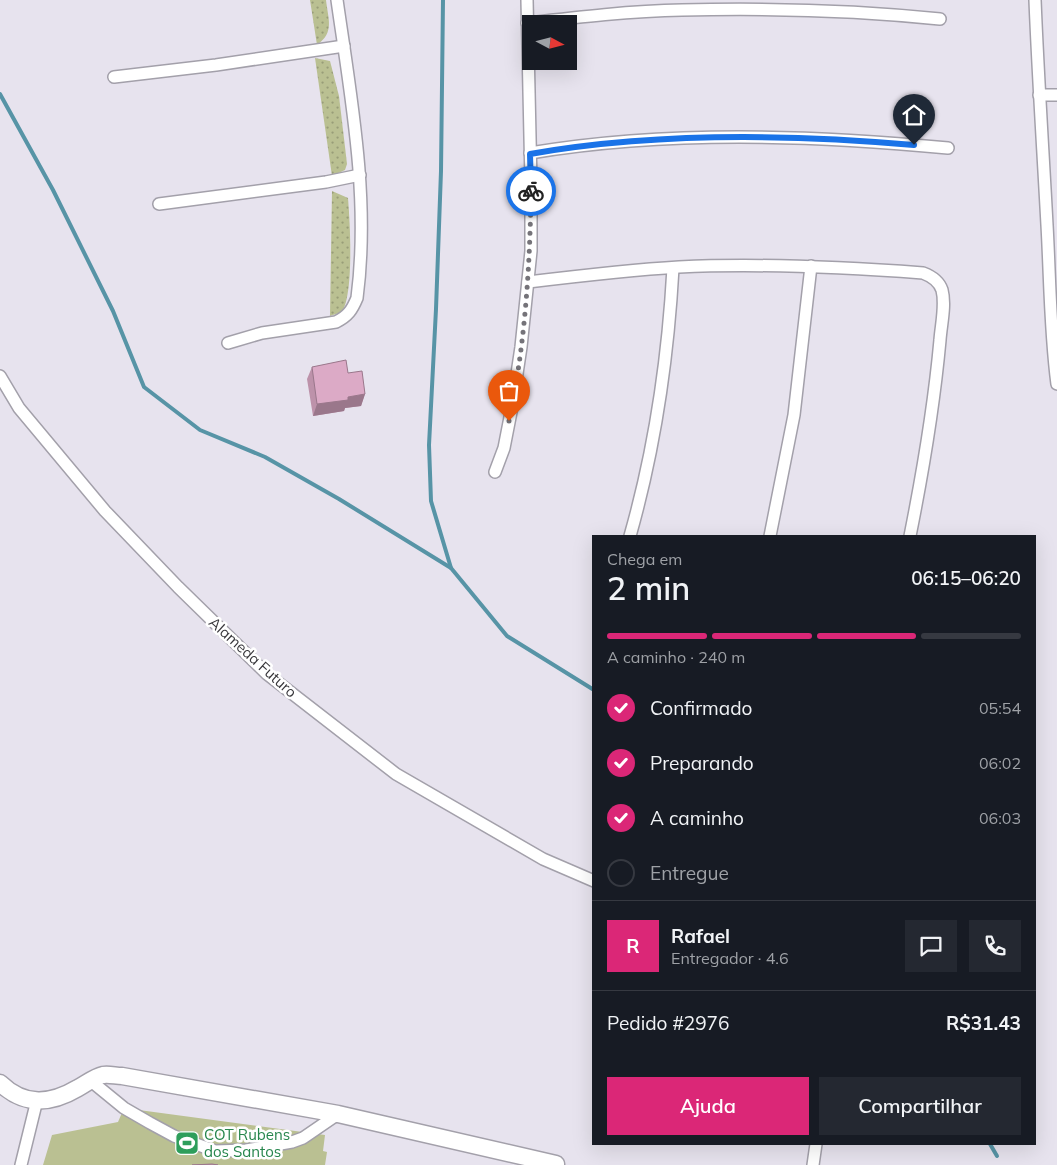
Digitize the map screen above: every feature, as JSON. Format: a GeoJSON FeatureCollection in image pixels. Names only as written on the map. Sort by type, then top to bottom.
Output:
{"type":"FeatureCollection","features":[{"type":"Feature","properties":{"kind":"street"},"geometry":{"type":"LineString","coordinates":[[228,343],[262,333],[336,322],[353,310],[357,298],[361,223],[360,175],[337,0]]}},
{"type":"Feature","properties":{"kind":"street"},"geometry":{"type":"LineString","coordinates":[[527,0],[527,15]]}},
{"type":"Feature","properties":{"kind":"street"},"geometry":{"type":"LineString","coordinates":[[1035,0],[1039,95],[1052,226],[1057,384]]}},
{"type":"Feature","properties":{"kind":"street"},"geometry":{"type":"LineString","coordinates":[[578,17],[681,10],[783,10],[870,12],[940,18]]}},
{"type":"Feature","properties":{"kind":"street"},"geometry":{"type":"LineString","coordinates":[[114,78],[216,66],[344,46]]}},
{"type":"Feature","properties":{"kind":"street"},"geometry":{"type":"LineString","coordinates":[[495,472],[504,448],[512,407],[521,347],[531,251],[528,70]]}},
{"type":"Feature","properties":{"kind":"street"},"geometry":{"type":"LineString","coordinates":[[1039,95],[1057,95]]}},
{"type":"Feature","properties":{"kind":"street"},"geometry":{"type":"LineString","coordinates":[[530,154],[585,145],[669,139],[741,138],[880,142],[948,148]]}},
{"type":"Feature","properties":{"kind":"street"},"geometry":{"type":"LineString","coordinates":[[159,204],[326,182],[360,175]]}},
{"type":"Feature","properties":{"kind":"street"},"geometry":{"type":"LineString","coordinates":[[528,282],[673,268],[757,266],[811,266],[922,273],[937,282],[942,288],[943,310],[934,399],[922,478],[910,535]]}},
{"type":"Feature","properties":{"kind":"street"},"geometry":{"type":"LineString","coordinates":[[770,535],[794,415],[811,266]]}},
{"type":"Feature","properties":{"kind":"street"},"geometry":{"type":"LineString","coordinates":[[630,535],[647,472],[656,422],[665,362],[673,268]]}},
{"type":"Feature","properties":{"kind":"street","name":"Alameda Futuro"},"geometry":{"type":"LineString","coordinates":[[0,376],[20,408],[105,511],[178,588],[267,674],[396,774],[543,859],[592,880]]}},
{"type":"Feature","properties":{"kind":"street"},"geometry":{"type":"LineString","coordinates":[[0,1083],[16,1094],[37,1100],[55,1099],[103,1075],[122,1076],[338,1114],[557,1165]]}},
{"type":"Feature","properties":{"kind":"street"},"geometry":{"type":"LineString","coordinates":[[91,1081],[124,1108],[150,1123],[174,1136],[215,1151],[246,1150],[292,1142],[303,1138],[338,1114]]}},
{"type":"Feature","properties":{"kind":"street"},"geometry":{"type":"LineString","coordinates":[[21,1165],[37,1100]]}},
{"type":"Feature","properties":{"kind":"street"},"geometry":{"type":"LineString","coordinates":[[814,1165],[816,1145]]}},
{"type":"Feature","properties":{"kind":"green space"},"geometry":{"type":"Polygon","coordinates":[[[310,0],[326,0],[329,19],[326,35],[317,45],[310,0]]]}},
{"type":"Feature","properties":{"kind":"green space"},"geometry":{"type":"Polygon","coordinates":[[[315,58],[330,61],[339,96],[347,164],[345,170],[332,176],[315,58]]]}},
{"type":"Feature","properties":{"kind":"green space"},"geometry":{"type":"Polygon","coordinates":[[[332,191],[348,198],[350,274],[346,302],[342,312],[330,316],[332,191]]]}},
{"type":"Feature","properties":{"kind":"green space","name":"COT Rubens dos Santos"},"geometry":{"type":"Polygon","coordinates":[[[124,1108],[325,1135],[323,1151],[327,1152],[325,1165],[43,1165],[52,1135],[118,1122],[124,1108]]]}},
{"type":"Feature","properties":{"kind":"building"},"geometry":{"type":"Polygon","coordinates":[[[346,360],[348,373],[362,371],[365,394],[348,397],[348,400],[317,404],[312,367],[346,360]]]}},
{"type":"Feature","properties":{"kind":"waterway"},"geometry":{"type":"LineString","coordinates":[[443,0],[441,171],[429,445],[431,501],[451,568],[507,636],[592,689]]}},
{"type":"Feature","properties":{"kind":"waterway"},"geometry":{"type":"LineString","coordinates":[[0,94],[53,190],[113,311],[144,387],[200,430],[265,457],[339,499],[451,568]]}},
{"type":"Feature","properties":{"kind":"waterway"},"geometry":{"type":"LineString","coordinates":[[991,1145],[997,1156]]}},
{"type":"Feature","properties":{"kind":"way so far"},"geometry":{"type":"LineString","coordinates":[[509,421],[521,347],[531,251],[531,191]]}},
{"type":"Feature","properties":{"kind":"place","name":"COT Rubens dos Santos"},"geometry":{"type":"Point","coordinates":[187,1143]}},
{"type":"Feature","properties":{"kind":"route"},"geometry":{"type":"LineString","coordinates":[[531,191],[530,154],[575,146],[669,139],[741,138],[825,139],[914,145]]}}]}
